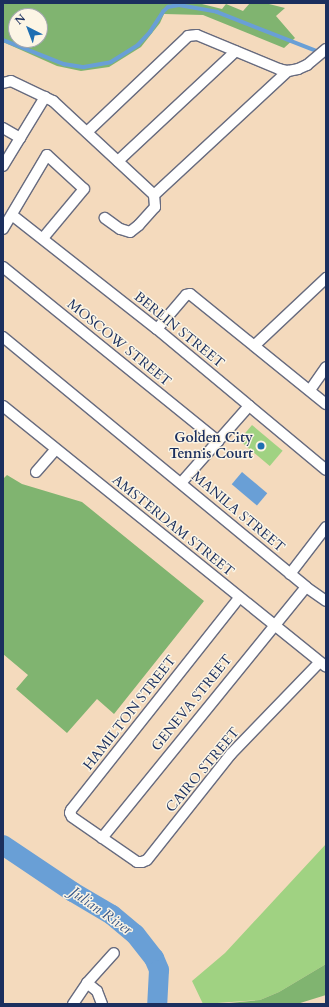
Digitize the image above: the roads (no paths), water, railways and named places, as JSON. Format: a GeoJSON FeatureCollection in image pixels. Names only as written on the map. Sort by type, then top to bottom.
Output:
{"type":"FeatureCollection","features":[{"type":"Feature","properties":{"kind":"street"},"geometry":{"type":"LineString","coordinates":[[87,132],[188,36],[197,35],[288,71]]}},
{"type":"Feature","properties":{"kind":"street"},"geometry":{"type":"LineString","coordinates":[[154,195],[288,71],[307,65],[326,48]]}},
{"type":"Feature","properties":{"kind":"street"},"geometry":{"type":"LineString","coordinates":[[118,161],[236,51]]}},
{"type":"Feature","properties":{"kind":"street"},"geometry":{"type":"LineString","coordinates":[[3,83],[11,81],[53,101],[154,195],[155,207],[139,225],[130,232],[120,229],[105,218]]}},
{"type":"Feature","properties":{"kind":"street"},"geometry":{"type":"LineString","coordinates":[[3,166],[45,97]]}},
{"type":"Feature","properties":{"kind":"street"},"geometry":{"type":"LineString","coordinates":[[3,128],[20,138]]}},
{"type":"Feature","properties":{"kind":"street"},"geometry":{"type":"LineString","coordinates":[[3,229],[47,155],[84,189],[43,238]]}},
{"type":"Feature","properties":{"kind":"street","name":"BERLIN STREET"},"geometry":{"type":"LineString","coordinates":[[12,214],[157,329],[326,470]]}},
{"type":"Feature","properties":{"kind":"street","name":"MOSCOW STREET"},"geometry":{"type":"LineString","coordinates":[[3,267],[218,441]]}},
{"type":"Feature","properties":{"kind":"street"},"geometry":{"type":"LineString","coordinates":[[255,345],[326,278]]}},
{"type":"Feature","properties":{"kind":"street"},"geometry":{"type":"LineString","coordinates":[[157,329],[186,295],[190,294],[255,345],[326,404]]}},
{"type":"Feature","properties":{"kind":"street","name":"MANILA STREET"},"geometry":{"type":"LineString","coordinates":[[3,336],[290,574],[326,601]]}},
{"type":"Feature","properties":{"kind":"street"},"geometry":{"type":"LineString","coordinates":[[310,390],[326,367]]}},
{"type":"Feature","properties":{"kind":"street","name":"AMSTERDAM STREET"},"geometry":{"type":"LineString","coordinates":[[3,406],[323,665]]}},
{"type":"Feature","properties":{"kind":"street"},"geometry":{"type":"LineString","coordinates":[[181,483],[249,406]]}},
{"type":"Feature","properties":{"kind":"street"},"geometry":{"type":"LineString","coordinates":[[36,472],[56,449]]}},
{"type":"Feature","properties":{"kind":"street"},"geometry":{"type":"LineString","coordinates":[[290,574],[325,531]]}},
{"type":"Feature","properties":{"kind":"street","name":"GENEVA STREET"},"geometry":{"type":"LineString","coordinates":[[102,838],[273,625],[306,587]]}},
{"type":"Feature","properties":{"kind":"street","name":"HAMILTON STREET"},"geometry":{"type":"LineString","coordinates":[[102,838],[72,817],[70,813],[71,810],[239,598]]}},
{"type":"Feature","properties":{"kind":"street","name":"CAIRO STREET"},"geometry":{"type":"LineString","coordinates":[[102,838],[137,862],[147,860],[231,754],[323,665]]}},
{"type":"Feature","properties":{"kind":"street"},"geometry":{"type":"LineString","coordinates":[[73,1004],[87,983],[114,953]]}},
{"type":"Feature","properties":{"kind":"street"},"geometry":{"type":"LineString","coordinates":[[87,983],[97,991],[102,1004]]}},
{"type":"Feature","properties":{"kind":"water"},"geometry":{"type":"Polygon","coordinates":[[[242,472],[267,493],[257,505],[232,484],[242,472]]]}},
{"type":"Feature","properties":{"kind":"waterway"},"geometry":{"type":"LineString","coordinates":[[3,40],[64,64],[84,67],[111,62],[138,45],[150,32],[168,7],[179,5],[217,12],[317,51]]}},
{"type":"Feature","properties":{"kind":"waterway","name":"Julian River"},"geometry":{"type":"LineString","coordinates":[[3,845],[73,892],[112,915],[135,934],[154,958],[159,970],[157,1004]]}},
{"type":"Feature","properties":{"kind":"place","name":"Golden City Tennis Court"},"geometry":{"type":"Point","coordinates":[261,446]}}]}
